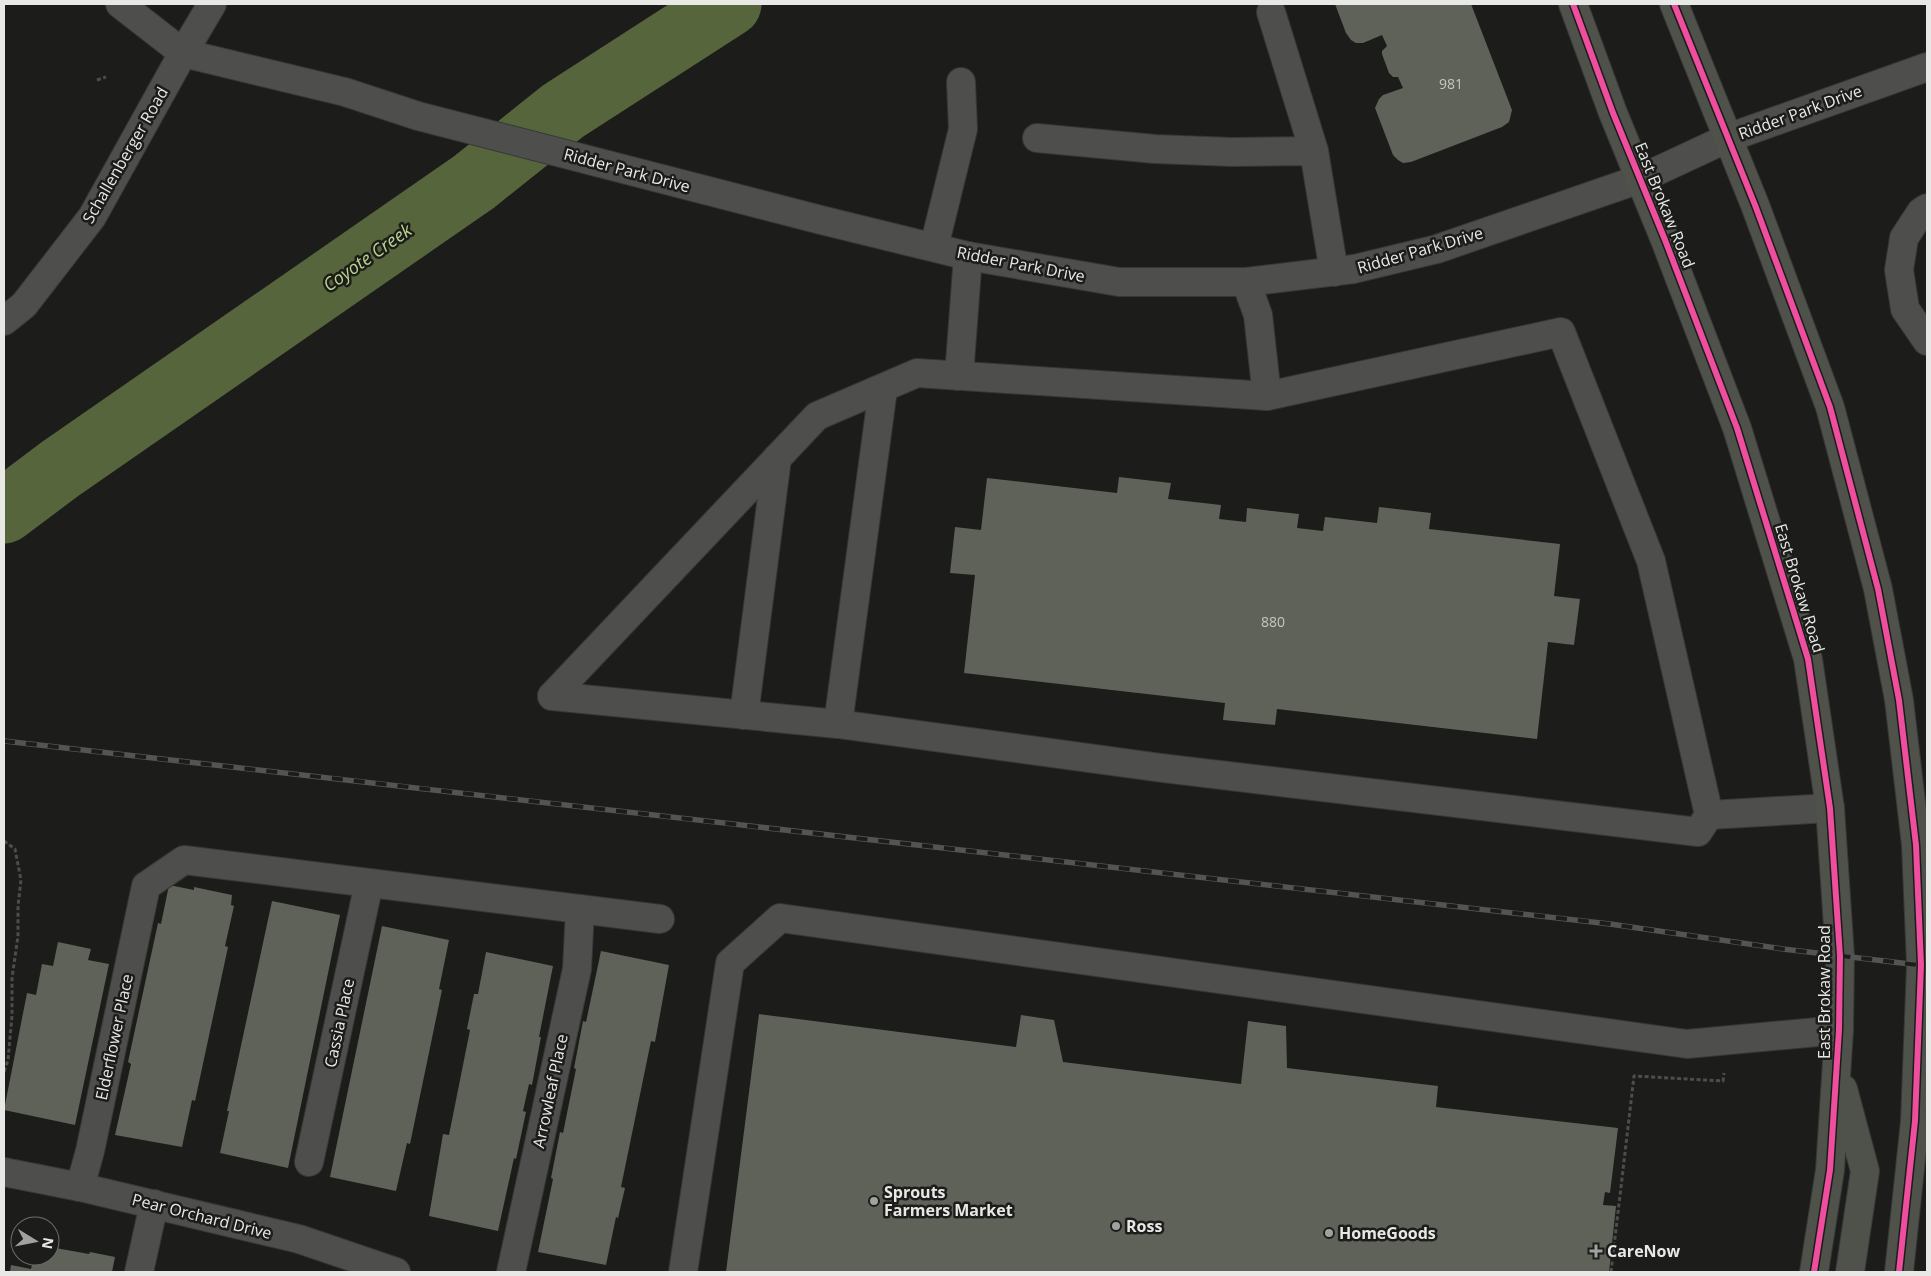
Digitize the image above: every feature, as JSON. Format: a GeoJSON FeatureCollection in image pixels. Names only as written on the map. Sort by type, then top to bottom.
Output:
{"type":"FeatureCollection","features":[{"type":"Feature","properties":{"kind":"main road","name":"East Brokaw Road"},"geometry":{"type":"LineString","coordinates":[[1573,4],[1613,113],[1737,428],[1805,650],[1830,808],[1840,956],[1839,1030],[1830,1170],[1814,1272]]}},
{"type":"Feature","properties":{"kind":"main road"},"geometry":{"type":"LineString","coordinates":[[1674,4],[1755,205],[1830,407],[1873,570],[1899,700],[1922,845],[1921,965],[1923,1050],[1898,1272]]}},
{"type":"Feature","properties":{"kind":"main road"},"geometry":{"type":"LineString","coordinates":[[1837,1068],[1865,1171],[1850,1272]]}},
{"type":"Feature","properties":{"kind":"street","name":"Ridder Park Drive"},"geometry":{"type":"LineString","coordinates":[[120,4],[183,53],[345,92],[418,116],[968,256],[1119,282],[1246,282],[1354,269],[1437,249],[1640,179],[1728,138],[1927,67]]}},
{"type":"Feature","properties":{"kind":"street","name":"Schallenberger Road"},"geometry":{"type":"LineString","coordinates":[[4,320],[24,305],[92,217],[212,4]]}},
{"type":"Feature","properties":{"kind":"street"},"geometry":{"type":"LineString","coordinates":[[1271,12],[1314,151],[1334,272]]}},
{"type":"Feature","properties":{"kind":"street"},"geometry":{"type":"LineString","coordinates":[[934,247],[963,129],[962,82]]}},
{"type":"Feature","properties":{"kind":"street"},"geometry":{"type":"LineString","coordinates":[[1037,138],[1155,149],[1232,152],[1314,151]]}},
{"type":"Feature","properties":{"kind":"street"},"geometry":{"type":"LineString","coordinates":[[1927,208],[1921,212],[1904,238],[1899,270],[1905,309],[1927,340]]}},
{"type":"Feature","properties":{"kind":"street"},"geometry":{"type":"LineString","coordinates":[[959,376],[968,256]]}},
{"type":"Feature","properties":{"kind":"street"},"geometry":{"type":"LineString","coordinates":[[1246,282],[1258,316],[1266,396]]}},
{"type":"Feature","properties":{"kind":"street"},"geometry":{"type":"LineString","coordinates":[[1561,332],[1651,561],[1709,815],[1698,832],[1162,768],[838,724],[552,696],[816,416],[883,388],[917,373],[1266,396],[1561,332]]}},
{"type":"Feature","properties":{"kind":"street"},"geometry":{"type":"LineString","coordinates":[[838,724],[883,388]]}},
{"type":"Feature","properties":{"kind":"street"},"geometry":{"type":"LineString","coordinates":[[744,715],[777,458]]}},
{"type":"Feature","properties":{"kind":"street"},"geometry":{"type":"LineString","coordinates":[[1709,815],[1830,808]]}},
{"type":"Feature","properties":{"kind":"street","name":"Elderflower Place"},"geometry":{"type":"LineString","coordinates":[[80,1187],[90,1151],[146,886],[184,860],[369,883]]}},
{"type":"Feature","properties":{"kind":"street"},"geometry":{"type":"LineString","coordinates":[[369,883],[660,919]]}},
{"type":"Feature","properties":{"kind":"street","name":"Cassia Place"},"geometry":{"type":"LineString","coordinates":[[309,1162],[369,883]]}},
{"type":"Feature","properties":{"kind":"street","name":"Arrowleaf Place"},"geometry":{"type":"LineString","coordinates":[[511,1272],[577,969],[580,909]]}},
{"type":"Feature","properties":{"kind":"street"},"geometry":{"type":"LineString","coordinates":[[682,1272],[730,963],[780,918],[1687,1044],[1839,1030]]}},
{"type":"Feature","properties":{"kind":"street","name":"Pear Orchard Drive"},"geometry":{"type":"LineString","coordinates":[[4,1172],[80,1187],[299,1239],[396,1272]]}},
{"type":"Feature","properties":{"kind":"street"},"geometry":{"type":"LineString","coordinates":[[139,1272],[154,1204]]}},
{"type":"Feature","properties":{"kind":"path"},"geometry":{"type":"LineString","coordinates":[[98,80],[106,77]]}},
{"type":"Feature","properties":{"kind":"path"},"geometry":{"type":"LineString","coordinates":[[4,841],[15,849],[21,880],[18,906],[18,936],[12,978],[12,1016],[8,1060],[4,1072]]}},
{"type":"Feature","properties":{"kind":"path"},"geometry":{"type":"LineString","coordinates":[[1610,1272],[1634,1076],[1723,1082],[1724,1070]]}},
{"type":"Feature","properties":{"kind":"building"},"geometry":{"type":"Polygon","coordinates":[[[1335,4],[1471,4],[1512,110],[1509,122],[1502,127],[1411,162],[1403,163],[1398,160],[1393,155],[1375,108],[1383,95],[1403,88],[1398,77],[1393,77],[1389,73],[1382,54],[1382,51],[1387,46],[1382,35],[1363,43],[1356,43],[1351,40],[1346,33],[1335,4]]]}},
{"type":"Feature","properties":{"kind":"building"},"geometry":{"type":"Polygon","coordinates":[[[1119,477],[1171,483],[1168,499],[1221,505],[1219,519],[1246,522],[1247,508],[1299,514],[1297,528],[1323,531],[1325,517],[1377,523],[1379,507],[1431,513],[1429,529],[1560,544],[1554,596],[1580,599],[1574,645],[1548,642],[1537,739],[1277,709],[1275,725],[1223,720],[1225,703],[964,673],[975,575],[950,573],[955,527],[981,530],[987,478],[1117,493],[1119,477]]]}},
{"type":"Feature","properties":{"kind":"building"},"geometry":{"type":"Polygon","coordinates":[[[169,885],[194,890],[194,887],[232,895],[231,905],[234,906],[225,946],[228,947],[195,1101],[192,1100],[182,1147],[115,1135],[131,1064],[128,1062],[158,923],[161,924],[169,885]]]}},
{"type":"Feature","properties":{"kind":"building"},"geometry":{"type":"Polygon","coordinates":[[[272,901],[340,915],[288,1168],[220,1153],[229,1111],[227,1111],[272,901]]]}},
{"type":"Feature","properties":{"kind":"building"},"geometry":{"type":"Polygon","coordinates":[[[382,926],[449,940],[439,989],[442,990],[410,1144],[407,1143],[396,1191],[330,1177],[382,926]]]}},
{"type":"Feature","properties":{"kind":"building"},"geometry":{"type":"Polygon","coordinates":[[[58,942],[91,949],[88,960],[109,964],[75,1125],[4,1110],[27,993],[36,995],[42,964],[53,966],[58,942]]]}},
{"type":"Feature","properties":{"kind":"building"},"geometry":{"type":"Polygon","coordinates":[[[601,951],[669,965],[655,1042],[651,1041],[621,1187],[625,1188],[618,1218],[616,1217],[606,1265],[538,1252],[553,1179],[551,1178],[560,1132],[563,1133],[576,1069],[574,1068],[583,1021],[586,1022],[601,951]]]}},
{"type":"Feature","properties":{"kind":"building"},"geometry":{"type":"Polygon","coordinates":[[[486,952],[553,966],[532,1085],[529,1084],[523,1111],[526,1112],[498,1231],[429,1216],[443,1134],[449,1135],[470,1030],[467,1029],[474,994],[478,994],[486,952]]]}},
{"type":"Feature","properties":{"kind":"building"},"geometry":{"type":"Polygon","coordinates":[[[759,1014],[1016,1047],[1021,1015],[1054,1020],[1063,1062],[1241,1084],[1248,1021],[1286,1026],[1287,1068],[1438,1086],[1436,1107],[1618,1128],[1610,1193],[1605,1192],[1603,1205],[1616,1206],[1609,1272],[726,1272],[759,1014]]]}},
{"type":"Feature","properties":{"kind":"building"},"geometry":{"type":"Polygon","coordinates":[[[60,1249],[115,1257],[112,1272],[10,1272],[11,1266],[31,1269],[32,1266],[60,1266],[60,1249]]]}},
{"type":"Feature","properties":{"kind":"waterway","name":"Coyote Creek"},"geometry":{"type":"LineString","coordinates":[[4,511],[60,469],[474,182],[563,111],[729,4]]}},
{"type":"Feature","properties":{"kind":"railway"},"geometry":{"type":"LineString","coordinates":[[4,741],[1610,924],[1783,949],[1927,966]]}},
{"type":"Feature","properties":{"kind":"cycle path"},"geometry":{"type":"LineString","coordinates":[[1573,4],[1613,113],[1665,240],[1737,428],[1808,659],[1830,808],[1840,956],[1839,1030],[1830,1170],[1814,1272]]}},
{"type":"Feature","properties":{"kind":"cycle path"},"geometry":{"type":"LineString","coordinates":[[1674,4],[1755,205],[1830,407],[1878,589],[1899,700],[1916,845],[1921,965],[1915,1121],[1899,1272]]}},
{"type":"Feature","properties":{"kind":"place","name":"Sprouts Farmers Market"},"geometry":{"type":"Point","coordinates":[874,1201]}},
{"type":"Feature","properties":{"kind":"place","name":"Ross"},"geometry":{"type":"Point","coordinates":[1116,1226]}},
{"type":"Feature","properties":{"kind":"place","name":"HomeGoods"},"geometry":{"type":"Point","coordinates":[1329,1233]}},
{"type":"Feature","properties":{"kind":"place","name":"CareNow"},"geometry":{"type":"Point","coordinates":[1596,1251]}}]}
